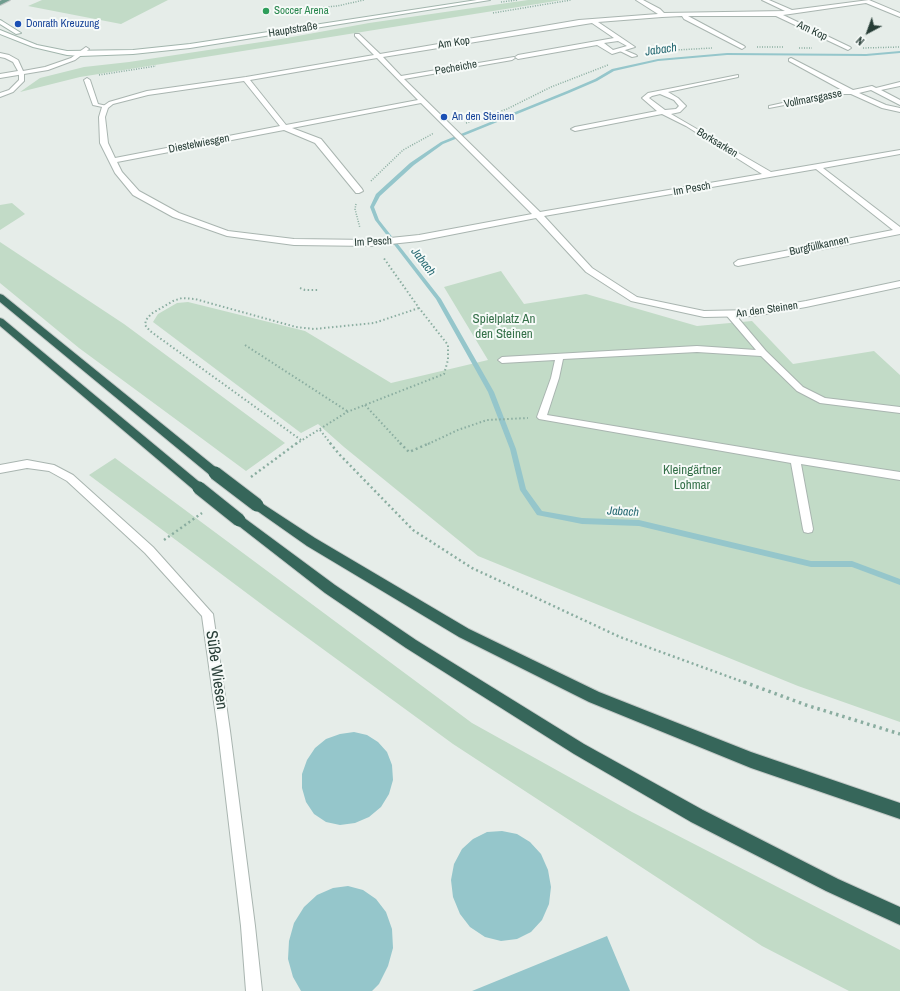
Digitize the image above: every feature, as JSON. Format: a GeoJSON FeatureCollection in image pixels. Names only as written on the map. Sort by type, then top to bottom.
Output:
{"type":"FeatureCollection","features":[{"type":"Feature","properties":{"kind":"highway"},"geometry":{"type":"LineString","coordinates":[[0,297],[215,473],[257,505],[311,542],[464,633],[594,697],[751,760],[900,811]]}},
{"type":"Feature","properties":{"kind":"highway"},"geometry":{"type":"LineString","coordinates":[[0,321],[239,520],[330,589],[411,644],[579,750],[697,816],[832,885],[900,916]]}},
{"type":"Feature","properties":{"kind":"main road"},"geometry":{"type":"LineString","coordinates":[[0,3],[7,0]]}},
{"type":"Feature","properties":{"kind":"street","name":"Hauptstraße"},"geometry":{"type":"LineString","coordinates":[[123,52],[190,46],[487,0]]}},
{"type":"Feature","properties":{"kind":"street"},"geometry":{"type":"LineString","coordinates":[[640,0],[658,10],[662,14]]}},
{"type":"Feature","properties":{"kind":"street","name":"Am Kop"},"geometry":{"type":"LineString","coordinates":[[765,0],[791,12]]}},
{"type":"Feature","properties":{"kind":"street"},"geometry":{"type":"LineString","coordinates":[[865,0],[900,15]]}},
{"type":"Feature","properties":{"kind":"street","name":"Am Kop"},"geometry":{"type":"LineString","coordinates":[[246,79],[593,21],[662,14],[777,14],[865,0]]}},
{"type":"Feature","properties":{"kind":"street"},"geometry":{"type":"LineString","coordinates":[[683,14],[686,18],[742,47]]}},
{"type":"Feature","properties":{"kind":"street","name":"Am Kop"},"geometry":{"type":"LineString","coordinates":[[777,14],[848,48]]}},
{"type":"Feature","properties":{"kind":"street"},"geometry":{"type":"LineString","coordinates":[[593,21],[632,48],[612,52],[599,43]]}},
{"type":"Feature","properties":{"kind":"street"},"geometry":{"type":"LineString","coordinates":[[0,22],[32,38],[58,45],[123,52]]}},
{"type":"Feature","properties":{"kind":"street"},"geometry":{"type":"LineString","coordinates":[[0,32],[35,46],[58,51],[80,54],[123,52]]}},
{"type":"Feature","properties":{"kind":"street","name":"An den Steinen"},"geometry":{"type":"LineString","coordinates":[[357,35],[422,101],[450,127],[464,143],[519,195],[588,270],[634,299],[704,314],[754,313],[791,307],[900,284]]}},
{"type":"Feature","properties":{"kind":"street","name":"Pecheiche"},"geometry":{"type":"LineString","coordinates":[[400,78],[619,39]]}},
{"type":"Feature","properties":{"kind":"street"},"geometry":{"type":"LineString","coordinates":[[0,76],[46,69],[66,62],[86,49]]}},
{"type":"Feature","properties":{"kind":"street"},"geometry":{"type":"LineString","coordinates":[[0,55],[7,56],[16,61],[21,72]]}},
{"type":"Feature","properties":{"kind":"street","name":"Vollmarsgasse"},"geometry":{"type":"LineString","coordinates":[[790,60],[841,87],[855,92],[884,107],[900,110]]}},
{"type":"Feature","properties":{"kind":"street","name":"Borksarken"},"geometry":{"type":"LineString","coordinates":[[736,76],[650,94],[645,98],[662,112],[688,125],[770,175]]}},
{"type":"Feature","properties":{"kind":"street"},"geometry":{"type":"LineString","coordinates":[[105,107],[111,103],[147,93],[246,79],[284,127],[318,141],[359,191]]}},
{"type":"Feature","properties":{"kind":"street","name":"Vollmarsgasse"},"geometry":{"type":"LineString","coordinates":[[771,107],[841,92],[855,92],[872,88],[875,90],[900,84]]}},
{"type":"Feature","properties":{"kind":"street"},"geometry":{"type":"LineString","coordinates":[[875,90],[900,103]]}},
{"type":"Feature","properties":{"kind":"street"},"geometry":{"type":"LineString","coordinates":[[575,129],[662,112],[678,111],[683,106],[676,99],[662,92]]}},
{"type":"Feature","properties":{"kind":"street","name":"Diestelwiesgen"},"geometry":{"type":"LineString","coordinates":[[114,160],[422,101]]}},
{"type":"Feature","properties":{"kind":"street","name":"Im Pesch"},"geometry":{"type":"LineString","coordinates":[[105,107],[102,112],[104,143],[114,160],[119,173],[136,192],[176,215],[227,233],[294,242],[371,243],[419,238],[538,215],[900,152]]}},
{"type":"Feature","properties":{"kind":"street","name":"Burgfüllkannen"},"geometry":{"type":"LineString","coordinates":[[818,167],[900,231]]}},
{"type":"Feature","properties":{"kind":"street","name":"Burgfüllkannen"},"geometry":{"type":"LineString","coordinates":[[738,263],[900,231]]}},
{"type":"Feature","properties":{"kind":"lane"},"geometry":{"type":"LineString","coordinates":[[622,50],[634,56]]}},
{"type":"Feature","properties":{"kind":"lane"},"geometry":{"type":"LineString","coordinates":[[0,95],[11,91],[22,80],[21,72]]}},
{"type":"Feature","properties":{"kind":"lane"},"geometry":{"type":"LineString","coordinates":[[87,80],[96,104],[105,107]]}},
{"type":"Feature","properties":{"kind":"lane"},"geometry":{"type":"LineString","coordinates":[[730,314],[763,353],[800,389],[823,401],[900,410]]}},
{"type":"Feature","properties":{"kind":"lane"},"geometry":{"type":"LineString","coordinates":[[502,360],[697,349],[763,353]]}},
{"type":"Feature","properties":{"kind":"lane"},"geometry":{"type":"LineString","coordinates":[[560,356],[555,378],[542,417],[795,460],[900,476]]}},
{"type":"Feature","properties":{"kind":"lane"},"geometry":{"type":"LineString","coordinates":[[795,460],[808,529]]}},
{"type":"Feature","properties":{"kind":"lane","name":"Süße Wiesen"},"geometry":{"type":"LineString","coordinates":[[0,469],[27,464],[50,468],[70,478],[149,550],[207,614],[225,738],[254,991]]}},
{"type":"Feature","properties":{"kind":"path"},"geometry":{"type":"LineString","coordinates":[[316,8],[337,6],[364,0]]}},
{"type":"Feature","properties":{"kind":"path"},"geometry":{"type":"LineString","coordinates":[[250,478],[300,440],[320,430],[347,412],[444,374],[448,360],[448,345],[418,308],[382,255],[358,225],[355,209],[359,191],[404,150],[450,127],[507,109],[551,87],[634,56],[676,50],[742,47],[788,48]]}},
{"type":"Feature","properties":{"kind":"path"},"geometry":{"type":"LineString","coordinates":[[796,48],[900,47]]}},
{"type":"Feature","properties":{"kind":"path"},"geometry":{"type":"LineString","coordinates":[[300,288],[305,290],[319,290]]}},
{"type":"Feature","properties":{"kind":"path"},"geometry":{"type":"LineString","coordinates":[[300,440],[188,357],[150,331],[145,325],[146,320],[151,314],[173,301],[182,298],[195,299],[257,317],[314,329],[374,323],[418,308]]}},
{"type":"Feature","properties":{"kind":"path"},"geometry":{"type":"LineString","coordinates":[[245,345],[347,412]]}},
{"type":"Feature","properties":{"kind":"path"},"geometry":{"type":"LineString","coordinates":[[365,405],[409,452],[458,430],[487,420],[516,419]]}},
{"type":"Feature","properties":{"kind":"path"},"geometry":{"type":"LineString","coordinates":[[320,430],[339,454],[414,530],[472,568],[620,637],[806,705],[900,734]]}},
{"type":"Feature","properties":{"kind":"path"},"geometry":{"type":"LineString","coordinates":[[149,550],[202,514]]}},
{"type":"Feature","properties":{"kind":"green space"},"geometry":{"type":"Polygon","coordinates":[[[42,0],[168,0],[121,24],[28,6],[42,0]]]}},
{"type":"Feature","properties":{"kind":"green space"},"geometry":{"type":"Polygon","coordinates":[[[528,0],[562,0],[80,77],[20,92],[40,78],[84,67],[129,62],[281,39],[369,23],[528,0]]]}},
{"type":"Feature","properties":{"kind":"green space"},"geometry":{"type":"Polygon","coordinates":[[[12,203],[25,214],[0,230],[0,205],[12,203]]]}},
{"type":"Feature","properties":{"kind":"green space"},"geometry":{"type":"Polygon","coordinates":[[[0,242],[124,324],[285,443],[246,471],[79,348],[0,283],[0,242]]]}},
{"type":"Feature","properties":{"kind":"green space","name":"Kleingärtner Lohmar"},"geometry":{"type":"Polygon","coordinates":[[[501,271],[524,304],[586,294],[697,326],[752,321],[793,364],[874,351],[900,375],[900,722],[798,686],[478,556],[318,424],[301,433],[153,322],[158,314],[177,303],[188,302],[305,331],[391,383],[488,360],[444,287],[501,271]]]}},
{"type":"Feature","properties":{"kind":"green space"},"geometry":{"type":"Polygon","coordinates":[[[115,458],[472,723],[632,812],[900,950],[900,991],[849,991],[762,946],[453,744],[268,609],[89,475],[115,458]]]}},
{"type":"Feature","properties":{"kind":"water"},"geometry":{"type":"Polygon","coordinates":[[[354,732],[367,735],[378,742],[387,752],[392,765],[393,780],[389,794],[381,807],[369,817],[355,823],[340,825],[326,822],[314,814],[306,802],[302,788],[302,774],[307,760],[315,748],[326,739],[340,734],[354,732]]]}},
{"type":"Feature","properties":{"kind":"water"},"geometry":{"type":"Polygon","coordinates":[[[502,831],[517,834],[530,842],[541,854],[548,870],[551,887],[549,904],[542,920],[531,932],[517,939],[501,941],[485,937],[470,927],[460,914],[453,897],[451,880],[454,864],[462,849],[473,839],[487,832],[502,831]]]}},
{"type":"Feature","properties":{"kind":"water"},"geometry":{"type":"Polygon","coordinates":[[[348,886],[363,890],[376,899],[386,912],[392,929],[393,948],[388,966],[379,984],[372,991],[301,991],[293,977],[288,959],[289,941],[294,923],[304,907],[317,895],[333,888],[348,886]]]}},
{"type":"Feature","properties":{"kind":"water"},"geometry":{"type":"Polygon","coordinates":[[[607,936],[630,991],[472,991],[607,936]]]}},
{"type":"Feature","properties":{"kind":"waterway","name":"Jabach"},"geometry":{"type":"LineString","coordinates":[[900,52],[866,55],[727,54],[658,60],[613,70],[596,80],[568,92],[442,143],[412,164],[378,195],[372,207],[377,220],[438,299],[491,392],[513,449],[523,490],[540,513],[582,521],[639,523],[811,564],[852,564],[900,582]]}},
{"type":"Feature","properties":{"kind":"place","name":"Soccer Arena"},"geometry":{"type":"Point","coordinates":[266,11]}},
{"type":"Feature","properties":{"kind":"place","name":"Donrath Kreuzung"},"geometry":{"type":"Point","coordinates":[18,24]}},
{"type":"Feature","properties":{"kind":"place","name":"An den Steinen"},"geometry":{"type":"Point","coordinates":[444,117]}},
{"type":"Feature","properties":{"kind":"park label","name":"Spielplatz An den Steinen"},"geometry":{"type":"Point","coordinates":[504,328]}}]}
